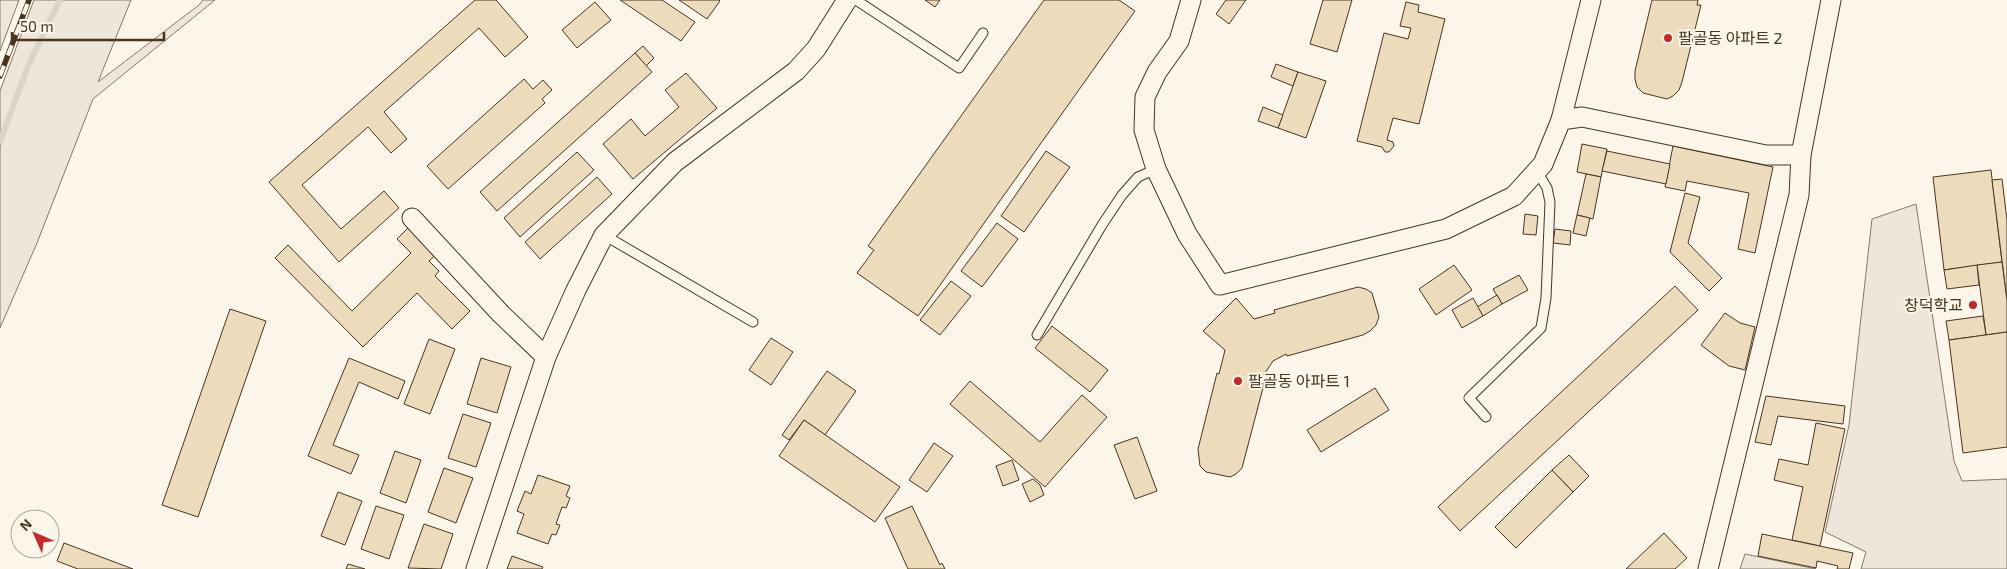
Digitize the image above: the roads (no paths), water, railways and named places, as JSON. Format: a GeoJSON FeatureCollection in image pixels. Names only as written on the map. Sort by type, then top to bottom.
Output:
{"type":"FeatureCollection","features":[{"type":"Feature","properties":{"kind":"street"},"geometry":{"type":"LineString","coordinates":[[476,569],[546,357],[604,234],[675,162],[796,71],[816,49],[847,0]]}},
{"type":"Feature","properties":{"kind":"street"},"geometry":{"type":"LineString","coordinates":[[1191,0],[1179,40],[1157,72],[1145,97],[1144,130],[1156,169],[1187,234],[1220,285],[1446,229],[1514,196],[1543,164],[1561,120],[1591,0]]}},
{"type":"Feature","properties":{"kind":"street"},"geometry":{"type":"LineString","coordinates":[[1708,569],[1799,195],[1801,155],[1831,0]]}},
{"type":"Feature","properties":{"kind":"street"},"geometry":{"type":"LineString","coordinates":[[1561,120],[1582,117],[1766,155],[1801,155]]}},
{"type":"Feature","properties":{"kind":"street"},"geometry":{"type":"LineString","coordinates":[[412,218],[501,314],[546,357]]}},
{"type":"Feature","properties":{"kind":"lane"},"geometry":{"type":"LineString","coordinates":[[856,0],[959,68],[983,33]]}},
{"type":"Feature","properties":{"kind":"lane"},"geometry":{"type":"LineString","coordinates":[[1037,334],[1122,195],[1138,176],[1156,169]]}},
{"type":"Feature","properties":{"kind":"lane"},"geometry":{"type":"LineString","coordinates":[[1486,417],[1470,398],[1541,328],[1546,298],[1550,202],[1547,188],[1537,171]]}},
{"type":"Feature","properties":{"kind":"lane"},"geometry":{"type":"LineString","coordinates":[[604,234],[753,322]]}},
{"type":"Feature","properties":{"kind":"waterway"},"geometry":{"type":"LineString","coordinates":[[0,142],[28,66],[60,0]]}},
{"type":"Feature","properties":{"kind":"railway"},"geometry":{"type":"LineString","coordinates":[[0,76],[29,0]]}},
{"type":"Feature","properties":{"kind":"place","name":"팔골동 아파트 2"},"geometry":{"type":"Point","coordinates":[1668,38]}},
{"type":"Feature","properties":{"kind":"place","name":"창덕학교"},"geometry":{"type":"Point","coordinates":[1973,305]}},
{"type":"Feature","properties":{"kind":"place","name":"팔골동 아파트 1"},"geometry":{"type":"Point","coordinates":[1238,381]}}]}
